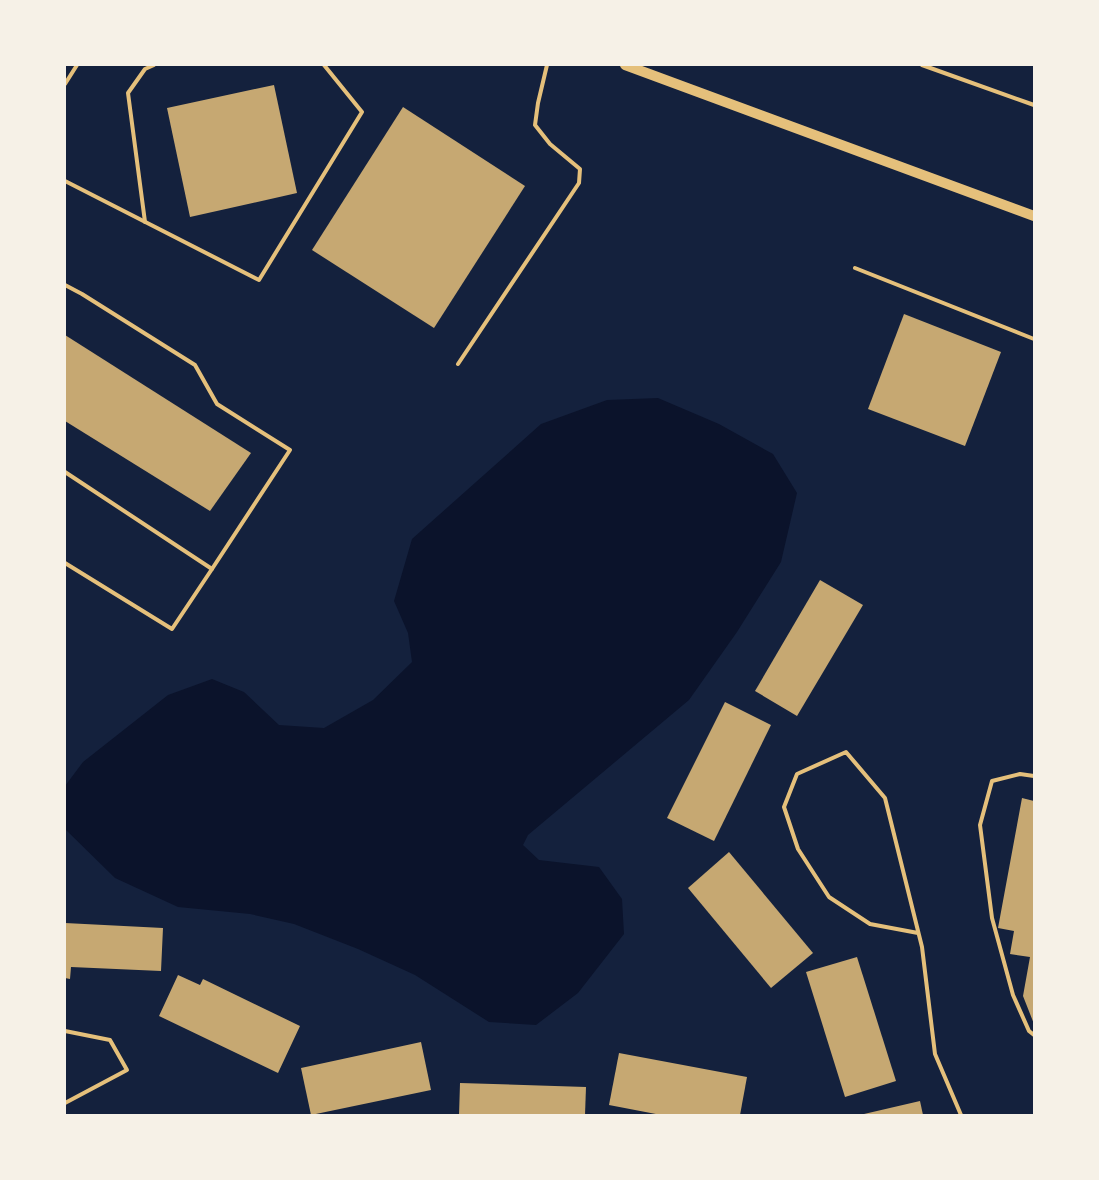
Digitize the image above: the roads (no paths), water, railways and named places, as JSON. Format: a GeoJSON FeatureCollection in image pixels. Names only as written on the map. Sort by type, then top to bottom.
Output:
{"type":"FeatureCollection","features":[{"type":"Feature","properties":{"kind":"main road"},"geometry":{"type":"LineString","coordinates":[[625,65],[1034,216]]}},
{"type":"Feature","properties":{"kind":"lane"},"geometry":{"type":"LineString","coordinates":[[65,84],[77,65]]}},
{"type":"Feature","properties":{"kind":"lane"},"geometry":{"type":"LineString","coordinates":[[146,222],[128,93],[145,69],[154,65]]}},
{"type":"Feature","properties":{"kind":"lane"},"geometry":{"type":"LineString","coordinates":[[65,181],[259,280],[362,112],[324,65]]}},
{"type":"Feature","properties":{"kind":"lane"},"geometry":{"type":"LineString","coordinates":[[458,364],[579,183],[580,169],[567,156],[550,144],[536,125],[538,103],[547,65]]}},
{"type":"Feature","properties":{"kind":"lane"},"geometry":{"type":"LineString","coordinates":[[922,65],[1034,105]]}},
{"type":"Feature","properties":{"kind":"lane"},"geometry":{"type":"LineString","coordinates":[[855,268],[1034,339]]}},
{"type":"Feature","properties":{"kind":"lane"},"geometry":{"type":"LineString","coordinates":[[65,285],[194,365],[217,404],[290,450],[172,629],[65,563]]}},
{"type":"Feature","properties":{"kind":"lane"},"geometry":{"type":"LineString","coordinates":[[65,472],[212,569]]}},
{"type":"Feature","properties":{"kind":"lane"},"geometry":{"type":"LineString","coordinates":[[918,934],[870,924],[829,897],[798,849],[784,807],[797,774],[846,752],[885,798],[918,934],[935,1054],[961,1115]]}},
{"type":"Feature","properties":{"kind":"lane"},"geometry":{"type":"LineString","coordinates":[[1034,776],[1020,774],[992,781],[980,825],[992,918],[1013,995],[1029,1030],[1034,1035]]}},
{"type":"Feature","properties":{"kind":"lane"},"geometry":{"type":"LineString","coordinates":[[65,1031],[110,1040],[127,1070],[65,1103]]}},
{"type":"Feature","properties":{"kind":"water"},"geometry":{"type":"Polygon","coordinates":[[[658,398],[719,424],[773,454],[797,493],[781,562],[737,632],[689,700],[528,835],[523,845],[539,860],[599,867],[622,899],[624,934],[578,993],[536,1025],[489,1022],[415,975],[358,949],[294,924],[250,914],[178,907],[115,878],[65,829],[65,786],[83,762],[168,695],[212,679],[244,692],[279,725],[324,728],[373,700],[412,662],[408,633],[394,601],[412,539],[541,424],[607,400],[658,398]]]}}]}
